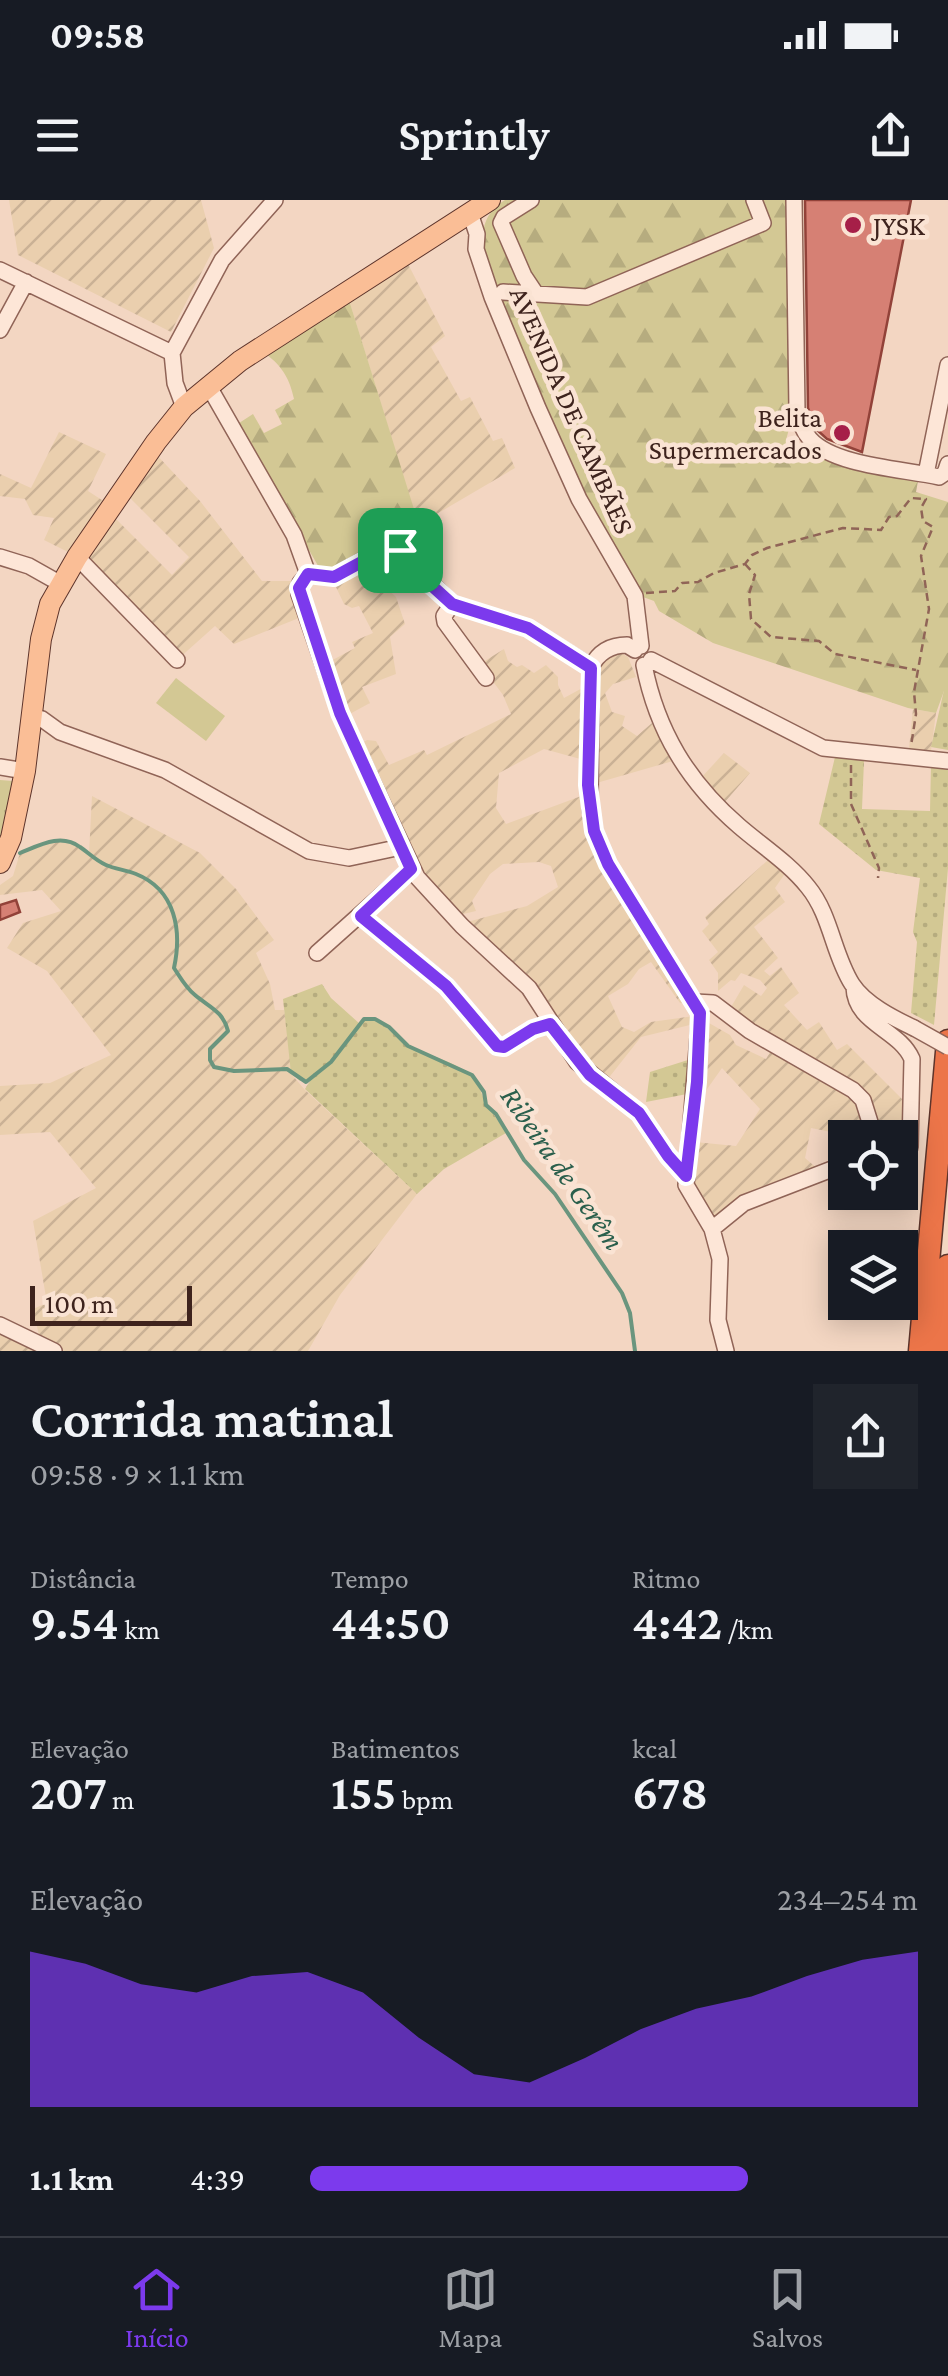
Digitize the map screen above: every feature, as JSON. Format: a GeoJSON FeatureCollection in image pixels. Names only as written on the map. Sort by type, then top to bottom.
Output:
{"type":"FeatureCollection","features":[{"type":"Feature","properties":{"kind":"highway"},"geometry":{"type":"LineString","coordinates":[[920,1351],[948,1044]]}},
{"type":"Feature","properties":{"kind":"highway"},"geometry":{"type":"LineString","coordinates":[[940,1351],[948,1266]]}},
{"type":"Feature","properties":{"kind":"main road"},"geometry":{"type":"LineString","coordinates":[[0,862],[11,838],[24,771],[46,617],[77,557],[156,442],[184,407],[240,361],[480,205]]}},
{"type":"Feature","properties":{"kind":"street"},"geometry":{"type":"LineString","coordinates":[[184,407],[175,382],[172,352],[222,260],[275,200]]}},
{"type":"Feature","properties":{"kind":"street"},"geometry":{"type":"LineString","coordinates":[[531,200],[501,223],[536,294]]}},
{"type":"Feature","properties":{"kind":"street"},"geometry":{"type":"LineString","coordinates":[[498,295],[586,296],[763,223],[754,200]]}},
{"type":"Feature","properties":{"kind":"street"},"geometry":{"type":"LineString","coordinates":[[794,200],[796,410],[801,426],[808,437],[829,453],[942,476],[948,464]]}},
{"type":"Feature","properties":{"kind":"street","name":"AVENIDA DE CAMBÃES"},"geometry":{"type":"LineString","coordinates":[[476,249],[480,205]]}},
{"type":"Feature","properties":{"kind":"street","name":"AVENIDA DE CAMBÃES"},"geometry":{"type":"LineString","coordinates":[[451,225],[476,249],[498,295],[578,500],[636,596],[643,655],[658,717],[675,754],[719,808],[807,886],[822,909],[860,1010],[907,1050],[912,1059],[911,1120]]}},
{"type":"Feature","properties":{"kind":"street"},"geometry":{"type":"LineString","coordinates":[[498,295],[518,276],[520,266]]}},
{"type":"Feature","properties":{"kind":"street"},"geometry":{"type":"LineString","coordinates":[[0,270],[172,352]]}},
{"type":"Feature","properties":{"kind":"street"},"geometry":{"type":"LineString","coordinates":[[0,330],[26,282]]}},
{"type":"Feature","properties":{"kind":"street"},"geometry":{"type":"LineString","coordinates":[[926,474],[948,365]]}},
{"type":"Feature","properties":{"kind":"street"},"geometry":{"type":"LineString","coordinates":[[208,385],[294,535],[308,574]]}},
{"type":"Feature","properties":{"kind":"street"},"geometry":{"type":"LineString","coordinates":[[308,574],[334,577],[385,547],[396,547],[452,604],[528,628],[591,668]]}},
{"type":"Feature","properties":{"kind":"street"},"geometry":{"type":"LineString","coordinates":[[0,557],[63,580],[97,580]]}},
{"type":"Feature","properties":{"kind":"street"},"geometry":{"type":"LineString","coordinates":[[77,557],[178,660]]}},
{"type":"Feature","properties":{"kind":"street"},"geometry":{"type":"LineString","coordinates":[[308,574],[300,583],[299,594],[320,661],[411,869],[442,907],[529,988],[550,1024],[590,1075],[639,1113],[686,1176]]}},
{"type":"Feature","properties":{"kind":"street"},"geometry":{"type":"LineString","coordinates":[[452,604],[444,616],[445,622],[486,678]]}},
{"type":"Feature","properties":{"kind":"street"},"geometry":{"type":"LineString","coordinates":[[726,1351],[718,1320],[722,1272],[712,1229],[688,1191],[686,1176],[701,1024],[695,1002],[608,864],[594,831],[588,785],[591,668],[597,657],[612,647],[627,645],[824,748],[943,760]]}},
{"type":"Feature","properties":{"kind":"street"},"geometry":{"type":"LineString","coordinates":[[31,716],[60,732],[166,770],[309,851],[349,858],[401,847]]}},
{"type":"Feature","properties":{"kind":"street"},"geometry":{"type":"LineString","coordinates":[[28,739],[39,740],[60,732]]}},
{"type":"Feature","properties":{"kind":"street"},"geometry":{"type":"LineString","coordinates":[[0,767],[24,771]]}},
{"type":"Feature","properties":{"kind":"street"},"geometry":{"type":"LineString","coordinates":[[317,953],[411,869]]}},
{"type":"Feature","properties":{"kind":"street"},"geometry":{"type":"LineString","coordinates":[[361,916],[446,986],[497,1046],[504,1047],[533,1029],[550,1024]]}},
{"type":"Feature","properties":{"kind":"street"},"geometry":{"type":"LineString","coordinates":[[854,987],[875,1006],[948,1044]]}},
{"type":"Feature","properties":{"kind":"street"},"geometry":{"type":"LineString","coordinates":[[695,1002],[712,1003],[750,1031],[853,1090],[863,1100],[869,1120]]}},
{"type":"Feature","properties":{"kind":"street"},"geometry":{"type":"LineString","coordinates":[[712,1229],[744,1203],[828,1171]]}},
{"type":"Feature","properties":{"kind":"street"},"geometry":{"type":"LineString","coordinates":[[0,1324],[54,1351]]}},
{"type":"Feature","properties":{"kind":"path"},"geometry":{"type":"LineString","coordinates":[[636,596],[675,591],[682,584],[745,564],[766,548],[843,528],[881,530],[911,498],[926,499],[921,508],[924,522],[932,527],[921,556],[929,609],[917,670],[910,756]]}},
{"type":"Feature","properties":{"kind":"path"},"geometry":{"type":"LineString","coordinates":[[745,564],[755,575],[749,594],[751,619],[771,636],[819,641],[835,654],[917,670]]}},
{"type":"Feature","properties":{"kind":"path"},"geometry":{"type":"LineString","coordinates":[[850,753],[851,804],[879,868],[878,878]]}},
{"type":"Feature","properties":{"kind":"shaded area"},"geometry":{"type":"Polygon","coordinates":[[[9,200],[201,200],[214,248],[171,332],[18,255],[9,200]]]}},
{"type":"Feature","properties":{"kind":"shaded area"},"geometry":{"type":"Polygon","coordinates":[[[407,262],[445,336],[431,347],[461,401],[470,397],[493,441],[502,438],[515,468],[418,525],[349,300],[407,262]]]}},
{"type":"Feature","properties":{"kind":"shaded area"},"geometry":{"type":"Polygon","coordinates":[[[59,432],[106,454],[88,491],[105,502],[70,553],[44,540],[54,518],[33,515],[25,499],[0,496],[0,474],[31,488],[59,432]]]}},
{"type":"Feature","properties":{"kind":"shaded area"},"geometry":{"type":"Polygon","coordinates":[[[154,452],[200,501],[262,581],[294,581],[290,590],[299,618],[234,644],[215,626],[177,660],[98,577],[87,554],[112,515],[172,575],[189,557],[126,494],[154,452]]]}},
{"type":"Feature","properties":{"kind":"shaded area"},"geometry":{"type":"Polygon","coordinates":[[[368,563],[376,578],[396,597],[405,624],[390,637],[396,674],[362,687],[370,703],[346,716],[327,663],[355,648],[352,642],[373,633],[359,606],[344,604],[335,585],[368,563]]]}},
{"type":"Feature","properties":{"kind":"shaded area"},"geometry":{"type":"Polygon","coordinates":[[[504,649],[508,661],[517,667],[522,665],[534,673],[546,665],[558,677],[564,698],[586,686],[584,760],[544,749],[499,773],[496,808],[506,824],[584,795],[585,815],[689,1004],[680,1003],[651,962],[608,996],[622,1027],[634,1032],[651,1022],[694,1016],[694,1024],[641,1037],[607,1080],[591,1069],[467,922],[527,906],[558,887],[551,866],[539,862],[503,864],[490,874],[472,901],[476,911],[459,915],[427,883],[359,745],[367,740],[376,741],[389,765],[424,750],[427,755],[511,714],[503,695],[480,664],[504,649]]]}},
{"type":"Feature","properties":{"kind":"shaded area"},"geometry":{"type":"Polygon","coordinates":[[[619,652],[628,657],[636,677],[613,684],[605,693],[612,712],[625,716],[622,726],[637,736],[652,723],[673,761],[593,784],[598,668],[601,660],[619,652]]]}},
{"type":"Feature","properties":{"kind":"shaded area"},"geometry":{"type":"Polygon","coordinates":[[[913,709],[936,713],[931,751],[909,749],[913,709]]]}},
{"type":"Feature","properties":{"kind":"shaded area"},"geometry":{"type":"Polygon","coordinates":[[[724,753],[750,773],[724,803],[700,779],[724,753]]]}},
{"type":"Feature","properties":{"kind":"shaded area"},"geometry":{"type":"Polygon","coordinates":[[[92,796],[200,853],[236,889],[274,940],[256,953],[270,984],[275,1010],[284,1010],[293,1069],[288,1070],[417,1194],[340,1295],[308,1351],[0,1351],[0,1325],[41,1344],[33,1309],[47,1303],[33,1221],[96,1188],[50,1132],[0,1135],[0,1086],[50,1083],[111,1055],[47,971],[7,948],[23,923],[61,911],[42,890],[0,895],[0,885],[13,876],[20,853],[46,842],[62,839],[89,854],[92,796]]]}},
{"type":"Feature","properties":{"kind":"shaded area"},"geometry":{"type":"Polygon","coordinates":[[[768,860],[786,872],[775,888],[785,902],[754,927],[778,958],[764,971],[770,976],[781,967],[799,993],[784,1005],[807,1030],[819,1022],[837,1050],[847,1044],[908,1105],[908,1120],[874,1120],[868,1101],[770,1041],[728,1005],[731,1007],[744,985],[761,996],[767,988],[760,980],[741,973],[718,991],[718,973],[709,960],[718,952],[702,931],[709,924],[705,917],[768,860]]]}},
{"type":"Feature","properties":{"kind":"shaded area"},"geometry":{"type":"Polygon","coordinates":[[[709,1023],[730,1035],[736,1045],[766,1059],[772,1049],[854,1099],[861,1120],[828,1120],[828,1131],[811,1128],[805,1158],[819,1170],[713,1220],[692,1188],[695,1142],[736,1146],[760,1109],[722,1068],[700,1099],[709,1023]]]}},
{"type":"Feature","properties":{"kind":"green space"},"geometry":{"type":"Polygon","coordinates":[[[505,200],[790,200],[792,418],[786,440],[818,458],[918,481],[916,492],[948,502],[948,690],[944,691],[936,713],[908,708],[713,643],[643,597],[580,489],[486,265],[486,220],[505,200]]]}},
{"type":"Feature","properties":{"kind":"green space"},"geometry":{"type":"Polygon","coordinates":[[[349,300],[418,522],[336,570],[320,569],[236,425],[253,414],[264,433],[282,424],[275,410],[294,399],[285,374],[266,354],[349,300]]]}},
{"type":"Feature","properties":{"kind":"green space"},"geometry":{"type":"Polygon","coordinates":[[[176,678],[225,716],[206,741],[156,703],[176,678]]]}},
{"type":"Feature","properties":{"kind":"green space"},"geometry":{"type":"Polygon","coordinates":[[[944,690],[948,690],[948,750],[931,747],[944,690]]]}},
{"type":"Feature","properties":{"kind":"green space"},"geometry":{"type":"Polygon","coordinates":[[[835,757],[864,761],[862,809],[930,811],[931,764],[948,764],[948,868],[934,1025],[911,1013],[917,942],[913,932],[920,878],[876,870],[819,824],[835,757]]]}},
{"type":"Feature","properties":{"kind":"green space"},"geometry":{"type":"Polygon","coordinates":[[[0,780],[13,781],[0,839],[0,780]]]}},
{"type":"Feature","properties":{"kind":"green space"},"geometry":{"type":"Polygon","coordinates":[[[322,984],[331,998],[360,1024],[364,1019],[378,1022],[410,1047],[468,1073],[506,1133],[444,1169],[417,1194],[305,1089],[310,1081],[300,1081],[291,1073],[283,999],[322,984]]]}},
{"type":"Feature","properties":{"kind":"green space"},"geometry":{"type":"Polygon","coordinates":[[[691,1059],[687,1094],[646,1102],[650,1072],[691,1059]]]}},
{"type":"Feature","properties":{"kind":"building"},"geometry":{"type":"Polygon","coordinates":[[[805,200],[911,200],[862,452],[827,439],[816,429],[808,408],[805,200]]]}},
{"type":"Feature","properties":{"kind":"building"},"geometry":{"type":"Polygon","coordinates":[[[16,900],[20,912],[0,920],[0,905],[16,900]]]}},
{"type":"Feature","properties":{"kind":"waterway","name":"Ribeira de Gerêm"},"geometry":{"type":"LineString","coordinates":[[20,853],[50,842],[73,843],[106,865],[136,874],[160,890],[176,926],[174,968],[192,992],[226,1024],[228,1031],[210,1049],[214,1067],[234,1071],[287,1069],[306,1082],[331,1062],[364,1019],[375,1019],[408,1046],[472,1075],[484,1092],[486,1105],[496,1114],[524,1160],[555,1194],[622,1293],[630,1313],[635,1351]]}},
{"type":"Feature","properties":{"kind":"place","name":"JYSK"},"geometry":{"type":"Point","coordinates":[853,225]}},
{"type":"Feature","properties":{"kind":"place","name":"Belita Supermercados"},"geometry":{"type":"Point","coordinates":[842,433]}},
{"type":"Feature","properties":{"kind":"route"},"geometry":{"type":"LineString","coordinates":[[385,547],[400,550],[452,604],[528,628],[591,668],[588,785],[594,831],[608,864],[700,1013],[686,1176],[668,1156],[649,1124],[577,1062],[550,1024],[533,1029],[504,1047],[497,1046],[446,986],[361,916],[411,869],[340,713],[299,588],[308,574],[334,577],[385,547]]}}]}
